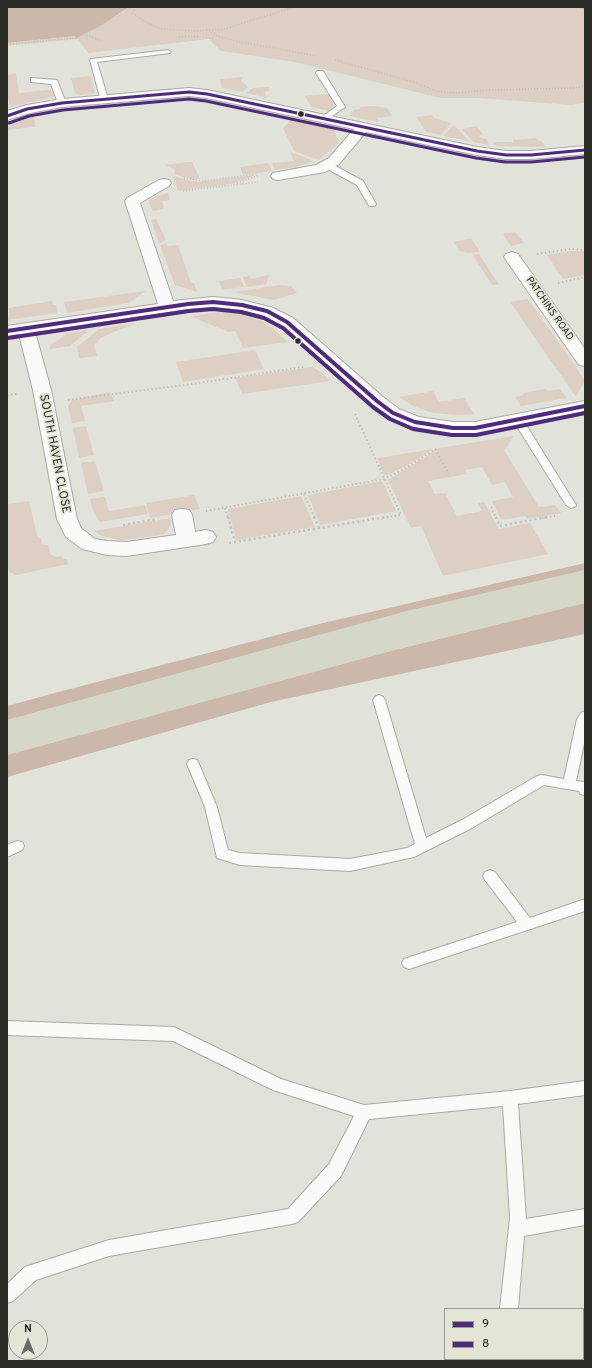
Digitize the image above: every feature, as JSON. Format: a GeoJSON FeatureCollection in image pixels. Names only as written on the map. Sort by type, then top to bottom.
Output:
{"type":"FeatureCollection","features":[{"type":"Feature","properties":{"kind":"street"},"geometry":{"type":"LineString","coordinates":[[7,116],[27,109],[62,103],[183,92],[198,92],[459,148],[506,154],[553,154],[585,150]]}},
{"type":"Feature","properties":{"kind":"street"},"geometry":{"type":"LineString","coordinates":[[278,176],[320,169],[334,161],[363,127]]}},
{"type":"Feature","properties":{"kind":"street"},"geometry":{"type":"LineString","coordinates":[[164,183],[132,200],[167,307]]}},
{"type":"Feature","properties":{"kind":"street","name":"PATCHINS ROAD"},"geometry":{"type":"LineString","coordinates":[[512,257],[585,362]]}},
{"type":"Feature","properties":{"kind":"street"},"geometry":{"type":"LineString","coordinates":[[7,331],[202,302],[228,303],[267,311],[287,322],[377,401],[399,416],[415,422],[434,426],[475,428],[585,406]]}},
{"type":"Feature","properties":{"kind":"street","name":"SOUTH HAVEN CLOSE"},"geometry":{"type":"LineString","coordinates":[[26,329],[42,390],[67,519],[73,532],[89,544],[107,548],[127,549],[196,538]]}},
{"type":"Feature","properties":{"kind":"street"},"geometry":{"type":"LineString","coordinates":[[182,514],[196,538]]}},
{"type":"Feature","properties":{"kind":"lane"},"geometry":{"type":"LineString","coordinates":[[104,99],[93,60],[168,52]]}},
{"type":"Feature","properties":{"kind":"lane"},"geometry":{"type":"LineString","coordinates":[[320,73],[341,107],[325,119]]}},
{"type":"Feature","properties":{"kind":"lane"},"geometry":{"type":"LineString","coordinates":[[34,80],[54,82],[62,103]]}},
{"type":"Feature","properties":{"kind":"lane"},"geometry":{"type":"LineString","coordinates":[[327,165],[360,183],[372,204]]}},
{"type":"Feature","properties":{"kind":"lane"},"geometry":{"type":"LineString","coordinates":[[518,420],[571,505]]}},
{"type":"Feature","properties":{"kind":"lane"},"geometry":{"type":"LineString","coordinates":[[379,700],[422,846]]}},
{"type":"Feature","properties":{"kind":"lane"},"geometry":{"type":"LineString","coordinates":[[569,784],[583,719],[585,716]]}},
{"type":"Feature","properties":{"kind":"lane"},"geometry":{"type":"LineString","coordinates":[[193,764],[211,807],[222,854],[240,858],[350,865],[409,853],[467,824],[542,780],[584,787],[585,790]]}},
{"type":"Feature","properties":{"kind":"lane"},"geometry":{"type":"LineString","coordinates":[[490,876],[527,925]]}},
{"type":"Feature","properties":{"kind":"lane"},"geometry":{"type":"LineString","coordinates":[[409,963],[585,905]]}},
{"type":"Feature","properties":{"kind":"lane"},"geometry":{"type":"LineString","coordinates":[[7,1028],[174,1034],[278,1085],[364,1112],[510,1098],[585,1088]]}},
{"type":"Feature","properties":{"kind":"lane"},"geometry":{"type":"LineString","coordinates":[[509,1308],[518,1218],[510,1098]]}},
{"type":"Feature","properties":{"kind":"lane"},"geometry":{"type":"LineString","coordinates":[[7,1295],[31,1273],[109,1248],[292,1216],[335,1170],[364,1112]]}},
{"type":"Feature","properties":{"kind":"lane"},"geometry":{"type":"LineString","coordinates":[[517,1229],[585,1217]]}},
{"type":"Feature","properties":{"kind":"path"},"geometry":{"type":"LineString","coordinates":[[7,44],[76,38],[100,26],[129,7]]}},
{"type":"Feature","properties":{"kind":"path"},"geometry":{"type":"LineString","coordinates":[[135,7],[133,13],[144,21],[161,28],[195,31],[247,23],[295,7]]}},
{"type":"Feature","properties":{"kind":"path"},"geometry":{"type":"LineString","coordinates":[[577,7],[585,10]]}},
{"type":"Feature","properties":{"kind":"path"},"geometry":{"type":"LineString","coordinates":[[209,30],[217,36],[240,42],[318,57]]}},
{"type":"Feature","properties":{"kind":"path"},"geometry":{"type":"LineString","coordinates":[[334,60],[417,82],[436,91],[455,93],[490,90],[574,88],[585,86]]}},
{"type":"Feature","properties":{"kind":"path"},"geometry":{"type":"LineString","coordinates":[[164,183],[172,175],[197,181],[263,173],[234,184]]}},
{"type":"Feature","properties":{"kind":"path"},"geometry":{"type":"LineString","coordinates":[[177,192],[269,181],[270,178],[278,176]]}},
{"type":"Feature","properties":{"kind":"path"},"geometry":{"type":"LineString","coordinates":[[512,257],[571,249],[585,250]]}},
{"type":"Feature","properties":{"kind":"path"},"geometry":{"type":"LineString","coordinates":[[42,390],[65,400],[192,384],[333,362]]}},
{"type":"Feature","properties":{"kind":"path"},"geometry":{"type":"LineString","coordinates":[[196,538],[225,544],[401,515],[354,411]]}},
{"type":"Feature","properties":{"kind":"path"},"geometry":{"type":"LineString","coordinates":[[122,525],[384,479],[406,468],[465,428]]}},
{"type":"Feature","properties":{"kind":"path"},"geometry":{"type":"LineString","coordinates":[[435,448],[449,474]]}},
{"type":"Feature","properties":{"kind":"path"},"geometry":{"type":"LineString","coordinates":[[304,494],[319,528]]}},
{"type":"Feature","properties":{"kind":"path"},"geometry":{"type":"LineString","coordinates":[[490,507],[500,526],[560,515]]}},
{"type":"Feature","properties":{"kind":"path"},"geometry":{"type":"LineString","coordinates":[[225,508],[234,542]]}},
{"type":"Feature","properties":{"kind":"shaded area"},"geometry":{"type":"Polygon","coordinates":[[[129,7],[585,7],[585,103],[571,105],[480,98],[440,98],[295,62],[221,51],[209,39],[88,53],[78,39],[7,46],[7,43],[76,36],[124,12],[129,7]]]}},
{"type":"Feature","properties":{"kind":"shaded area"},"geometry":{"type":"Polygon","coordinates":[[[129,7],[100,26],[76,38],[75,36],[7,43],[7,8],[129,7]]]}},
{"type":"Feature","properties":{"kind":"shaded area"},"geometry":{"type":"Polygon","coordinates":[[[16,73],[19,93],[49,90],[54,92],[56,96],[10,107],[7,91],[7,75],[16,73]]]}},
{"type":"Feature","properties":{"kind":"shaded area"},"geometry":{"type":"Polygon","coordinates":[[[90,76],[95,93],[81,95],[75,93],[71,78],[90,76]]]}},
{"type":"Feature","properties":{"kind":"shaded area"},"geometry":{"type":"Polygon","coordinates":[[[243,77],[241,81],[248,87],[242,92],[222,88],[220,79],[243,77]]]}},
{"type":"Feature","properties":{"kind":"shaded area"},"geometry":{"type":"Polygon","coordinates":[[[269,87],[270,91],[265,92],[267,98],[246,93],[253,88],[269,87]]]}},
{"type":"Feature","properties":{"kind":"shaded area"},"geometry":{"type":"Polygon","coordinates":[[[325,94],[331,95],[335,105],[329,111],[311,107],[305,96],[325,94]]]}},
{"type":"Feature","properties":{"kind":"shaded area"},"geometry":{"type":"Polygon","coordinates":[[[375,106],[387,108],[392,116],[377,118],[379,121],[378,122],[349,116],[354,110],[360,109],[360,107],[375,106]]]}},
{"type":"Feature","properties":{"kind":"shaded area"},"geometry":{"type":"Polygon","coordinates":[[[34,115],[35,127],[7,130],[7,128],[13,124],[34,115]]]}},
{"type":"Feature","properties":{"kind":"shaded area"},"geometry":{"type":"Polygon","coordinates":[[[432,115],[434,118],[451,123],[441,135],[426,132],[416,117],[432,115]]]}},
{"type":"Feature","properties":{"kind":"shaded area"},"geometry":{"type":"Polygon","coordinates":[[[292,119],[333,128],[339,143],[319,160],[294,151],[283,128],[292,119]]]}},
{"type":"Feature","properties":{"kind":"shaded area"},"geometry":{"type":"Polygon","coordinates":[[[454,125],[469,141],[443,136],[454,125]]]}},
{"type":"Feature","properties":{"kind":"shaded area"},"geometry":{"type":"Polygon","coordinates":[[[477,126],[483,135],[479,136],[487,139],[489,145],[473,142],[462,129],[477,126]]]}},
{"type":"Feature","properties":{"kind":"shaded area"},"geometry":{"type":"Polygon","coordinates":[[[536,138],[546,147],[494,145],[494,142],[513,142],[513,140],[536,138]]]}},
{"type":"Feature","properties":{"kind":"shaded area"},"geometry":{"type":"Polygon","coordinates":[[[290,152],[314,161],[296,167],[275,170],[272,163],[294,161],[290,152]]]}},
{"type":"Feature","properties":{"kind":"shaded area"},"geometry":{"type":"Polygon","coordinates":[[[192,162],[200,179],[193,180],[174,174],[175,170],[166,165],[192,162]]]}},
{"type":"Feature","properties":{"kind":"shaded area"},"geometry":{"type":"Polygon","coordinates":[[[268,163],[272,171],[243,175],[240,167],[268,163]]]}},
{"type":"Feature","properties":{"kind":"shaded area"},"geometry":{"type":"Polygon","coordinates":[[[255,175],[232,184],[178,191],[172,176],[198,182],[255,175]]]}},
{"type":"Feature","properties":{"kind":"shaded area"},"geometry":{"type":"Polygon","coordinates":[[[168,193],[170,200],[162,201],[164,209],[153,211],[148,201],[157,196],[168,193]]]}},
{"type":"Feature","properties":{"kind":"shaded area"},"geometry":{"type":"Polygon","coordinates":[[[156,219],[166,240],[159,243],[151,220],[156,219]]]}},
{"type":"Feature","properties":{"kind":"shaded area"},"geometry":{"type":"Polygon","coordinates":[[[515,232],[524,243],[511,246],[503,234],[515,232]]]}},
{"type":"Feature","properties":{"kind":"shaded area"},"geometry":{"type":"Polygon","coordinates":[[[471,238],[480,252],[468,253],[460,251],[454,242],[471,238]]]}},
{"type":"Feature","properties":{"kind":"shaded area"},"geometry":{"type":"Polygon","coordinates":[[[167,244],[168,246],[178,245],[191,283],[194,283],[197,292],[175,285],[160,245],[167,244]]]}},
{"type":"Feature","properties":{"kind":"shaded area"},"geometry":{"type":"Polygon","coordinates":[[[571,251],[585,251],[585,275],[563,279],[547,255],[571,251]]]}},
{"type":"Feature","properties":{"kind":"shaded area"},"geometry":{"type":"Polygon","coordinates":[[[479,254],[499,285],[492,285],[473,255],[479,254]]]}},
{"type":"Feature","properties":{"kind":"shaded area"},"geometry":{"type":"Polygon","coordinates":[[[269,275],[266,284],[247,287],[243,277],[249,276],[251,279],[269,275]]]}},
{"type":"Feature","properties":{"kind":"shaded area"},"geometry":{"type":"Polygon","coordinates":[[[240,278],[244,287],[222,290],[219,281],[240,278]]]}},
{"type":"Feature","properties":{"kind":"shaded area"},"geometry":{"type":"Polygon","coordinates":[[[280,285],[291,286],[297,293],[274,300],[233,292],[280,285]]]}},
{"type":"Feature","properties":{"kind":"shaded area"},"geometry":{"type":"Polygon","coordinates":[[[146,291],[128,303],[67,313],[64,302],[146,291]]]}},
{"type":"Feature","properties":{"kind":"shaded area"},"geometry":{"type":"Polygon","coordinates":[[[528,299],[585,380],[576,397],[510,302],[528,299]]]}},
{"type":"Feature","properties":{"kind":"shaded area"},"geometry":{"type":"Polygon","coordinates":[[[52,301],[53,305],[56,305],[58,313],[7,320],[10,314],[8,308],[52,301]]]}},
{"type":"Feature","properties":{"kind":"shaded area"},"geometry":{"type":"Polygon","coordinates":[[[221,312],[239,314],[262,321],[274,329],[288,342],[243,348],[235,331],[228,332],[190,316],[221,312]]]}},
{"type":"Feature","properties":{"kind":"shaded area"},"geometry":{"type":"Polygon","coordinates":[[[137,323],[101,338],[94,345],[97,356],[79,358],[77,347],[99,329],[137,323]]]}},
{"type":"Feature","properties":{"kind":"shaded area"},"geometry":{"type":"Polygon","coordinates":[[[89,330],[70,346],[50,349],[50,345],[68,333],[89,330]]]}},
{"type":"Feature","properties":{"kind":"shaded area"},"geometry":{"type":"Polygon","coordinates":[[[255,350],[264,369],[183,382],[176,362],[255,350]]]}},
{"type":"Feature","properties":{"kind":"shaded area"},"geometry":{"type":"Polygon","coordinates":[[[313,367],[330,381],[242,394],[235,378],[313,367]]]}},
{"type":"Feature","properties":{"kind":"shaded area"},"geometry":{"type":"Polygon","coordinates":[[[546,389],[548,391],[560,389],[567,398],[521,406],[515,397],[524,395],[523,393],[546,389]]]}},
{"type":"Feature","properties":{"kind":"shaded area"},"geometry":{"type":"Polygon","coordinates":[[[433,391],[439,402],[464,398],[474,414],[459,415],[433,413],[413,406],[399,397],[433,391]]]}},
{"type":"Feature","properties":{"kind":"shaded area"},"geometry":{"type":"Polygon","coordinates":[[[110,392],[114,401],[81,406],[85,421],[72,423],[68,406],[72,400],[110,392]]]}},
{"type":"Feature","properties":{"kind":"shaded area"},"geometry":{"type":"Polygon","coordinates":[[[86,426],[94,455],[79,458],[73,428],[86,426]]]}},
{"type":"Feature","properties":{"kind":"shaded area"},"geometry":{"type":"Polygon","coordinates":[[[514,436],[504,450],[539,507],[555,505],[561,513],[528,519],[525,516],[501,520],[492,501],[513,497],[505,482],[492,485],[482,467],[465,470],[467,474],[428,481],[435,494],[445,493],[457,516],[482,511],[478,503],[484,502],[499,529],[530,523],[548,554],[443,576],[421,526],[411,528],[388,480],[439,448],[514,436]]]}},
{"type":"Feature","properties":{"kind":"shaded area"},"geometry":{"type":"Polygon","coordinates":[[[433,449],[407,466],[385,476],[377,458],[433,449]]]}},
{"type":"Feature","properties":{"kind":"shaded area"},"geometry":{"type":"Polygon","coordinates":[[[95,461],[104,491],[88,494],[81,463],[95,461]]]}},
{"type":"Feature","properties":{"kind":"shaded area"},"geometry":{"type":"Polygon","coordinates":[[[382,481],[396,511],[320,525],[308,495],[382,481]]]}},
{"type":"Feature","properties":{"kind":"shaded area"},"geometry":{"type":"Polygon","coordinates":[[[194,495],[200,509],[150,518],[146,503],[194,495]]]}},
{"type":"Feature","properties":{"kind":"shaded area"},"geometry":{"type":"Polygon","coordinates":[[[301,496],[315,527],[236,540],[228,509],[301,496]]]}},
{"type":"Feature","properties":{"kind":"shaded area"},"geometry":{"type":"Polygon","coordinates":[[[105,497],[109,511],[145,505],[148,514],[100,522],[93,511],[90,499],[105,497]]]}},
{"type":"Feature","properties":{"kind":"shaded area"},"geometry":{"type":"Polygon","coordinates":[[[29,501],[37,536],[41,539],[42,544],[48,545],[51,555],[56,557],[62,556],[64,559],[67,559],[68,564],[16,575],[9,572],[7,563],[7,504],[29,501]]]}},
{"type":"Feature","properties":{"kind":"shaded area"},"geometry":{"type":"Polygon","coordinates":[[[171,518],[171,524],[168,530],[164,534],[156,536],[120,540],[102,536],[94,531],[171,518]]]}},
{"type":"Feature","properties":{"kind":"shaded area"},"geometry":{"type":"Polygon","coordinates":[[[585,563],[585,570],[407,611],[7,720],[7,706],[51,694],[323,623],[585,563]]]}},
{"type":"Feature","properties":{"kind":"shaded area"},"geometry":{"type":"Polygon","coordinates":[[[585,570],[585,603],[391,651],[7,755],[7,720],[407,611],[585,570]]]}},
{"type":"Feature","properties":{"kind":"shaded area"},"geometry":{"type":"Polygon","coordinates":[[[585,603],[585,634],[271,702],[7,777],[7,755],[391,651],[585,603]]]}},
{"type":"Feature","properties":{"kind":"transit line","name":"9"},"geometry":{"type":"LineString","coordinates":[[7,116],[27,109],[62,103],[189,92],[207,94],[477,151],[506,155],[531,155],[585,150]]}},
{"type":"Feature","properties":{"kind":"transit line","name":"8"},"geometry":{"type":"LineString","coordinates":[[9,123],[29,116],[63,110],[189,99],[206,101],[476,158],[505,162],[531,162],[585,157]]}},
{"type":"Feature","properties":{"kind":"transit line","name":"9"},"geometry":{"type":"LineString","coordinates":[[7,331],[188,304],[213,302],[242,305],[267,311],[287,322],[377,401],[393,413],[415,422],[453,428],[475,428],[585,406]]}},
{"type":"Feature","properties":{"kind":"transit line","name":"8"},"geometry":{"type":"LineString","coordinates":[[8,338],[189,311],[213,309],[241,312],[264,318],[283,328],[373,407],[390,419],[413,429],[452,435],[476,435],[585,413]]}}]}
